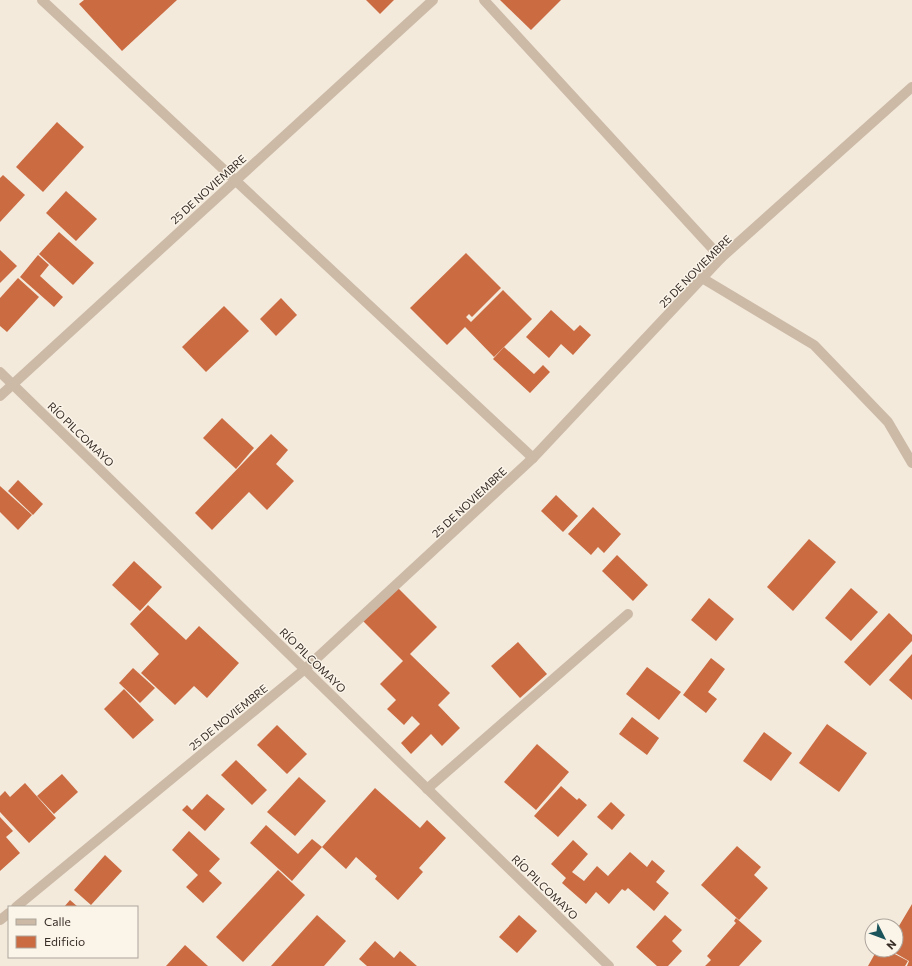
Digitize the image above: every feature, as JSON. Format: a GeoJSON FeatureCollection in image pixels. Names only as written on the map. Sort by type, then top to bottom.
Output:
{"type":"FeatureCollection","features":[{"type":"Feature","properties":{"kind":"street"},"geometry":{"type":"LineString","coordinates":[[42,0],[533,458]]}},
{"type":"Feature","properties":{"kind":"street","name":"25 DE NOVIEMBRE"},"geometry":{"type":"LineString","coordinates":[[0,396],[433,0]]}},
{"type":"Feature","properties":{"kind":"street"},"geometry":{"type":"LineString","coordinates":[[484,0],[721,258]]}},
{"type":"Feature","properties":{"kind":"street","name":"25 DE NOVIEMBRE"},"geometry":{"type":"LineString","coordinates":[[17,906],[305,669],[533,458],[721,258],[912,86]]}},
{"type":"Feature","properties":{"kind":"street"},"geometry":{"type":"LineString","coordinates":[[702,278],[814,345],[888,422],[912,463]]}},
{"type":"Feature","properties":{"kind":"street","name":"RÍO PILCOMAYO"},"geometry":{"type":"LineString","coordinates":[[0,372],[609,966]]}},
{"type":"Feature","properties":{"kind":"street"},"geometry":{"type":"LineString","coordinates":[[427,789],[628,614]]}},
{"type":"Feature","properties":{"kind":"street"},"geometry":{"type":"LineString","coordinates":[[0,920],[8,914]]}},
{"type":"Feature","properties":{"kind":"building"},"geometry":{"type":"Polygon","coordinates":[[[84,0],[177,0],[122,51],[79,4],[84,0]]]}},
{"type":"Feature","properties":{"kind":"building"},"geometry":{"type":"Polygon","coordinates":[[[366,0],[394,0],[380,14],[366,0]]]}},
{"type":"Feature","properties":{"kind":"building"},"geometry":{"type":"Polygon","coordinates":[[[500,0],[561,0],[531,30],[500,0]]]}},
{"type":"Feature","properties":{"kind":"building"},"geometry":{"type":"Polygon","coordinates":[[[57,122],[84,147],[43,192],[16,167],[57,122]]]}},
{"type":"Feature","properties":{"kind":"building"},"geometry":{"type":"Polygon","coordinates":[[[3,175],[25,195],[0,222],[0,178],[3,175]]]}},
{"type":"Feature","properties":{"kind":"building"},"geometry":{"type":"Polygon","coordinates":[[[66,191],[97,219],[76,241],[46,213],[66,191]]]}},
{"type":"Feature","properties":{"kind":"building"},"geometry":{"type":"Polygon","coordinates":[[[59,232],[94,263],[73,285],[39,254],[59,232]]]}},
{"type":"Feature","properties":{"kind":"building"},"geometry":{"type":"Polygon","coordinates":[[[0,250],[17,266],[0,283],[0,250]]]}},
{"type":"Feature","properties":{"kind":"building"},"geometry":{"type":"Polygon","coordinates":[[[466,253],[501,288],[472,317],[469,314],[466,317],[471,322],[503,290],[532,319],[494,357],[465,327],[447,345],[410,308],[466,253]]]}},
{"type":"Feature","properties":{"kind":"building"},"geometry":{"type":"Polygon","coordinates":[[[38,255],[49,265],[40,276],[63,297],[54,307],[20,277],[38,255]]]}},
{"type":"Feature","properties":{"kind":"building"},"geometry":{"type":"Polygon","coordinates":[[[18,278],[39,297],[7,332],[0,326],[0,298],[18,278]]]}},
{"type":"Feature","properties":{"kind":"building"},"geometry":{"type":"Polygon","coordinates":[[[281,298],[297,315],[276,336],[260,319],[281,298]]]}},
{"type":"Feature","properties":{"kind":"building"},"geometry":{"type":"Polygon","coordinates":[[[224,306],[249,331],[206,372],[182,347],[224,306]]]}},
{"type":"Feature","properties":{"kind":"building"},"geometry":{"type":"Polygon","coordinates":[[[551,310],[574,331],[580,325],[591,335],[573,355],[561,344],[549,358],[526,337],[551,310]]]}},
{"type":"Feature","properties":{"kind":"building"},"geometry":{"type":"Polygon","coordinates":[[[504,347],[534,374],[543,365],[550,372],[530,393],[493,359],[504,347]]]}},
{"type":"Feature","properties":{"kind":"building"},"geometry":{"type":"Polygon","coordinates":[[[222,418],[254,448],[236,469],[203,438],[222,418]]]}},
{"type":"Feature","properties":{"kind":"building"},"geometry":{"type":"Polygon","coordinates":[[[271,434],[288,450],[276,464],[294,481],[267,510],[249,492],[212,530],[195,513],[271,434]]]}},
{"type":"Feature","properties":{"kind":"building"},"geometry":{"type":"Polygon","coordinates":[[[18,480],[43,504],[33,515],[8,491],[18,480]]]}},
{"type":"Feature","properties":{"kind":"building"},"geometry":{"type":"Polygon","coordinates":[[[0,486],[32,515],[18,530],[0,512],[0,486]]]}},
{"type":"Feature","properties":{"kind":"building"},"geometry":{"type":"Polygon","coordinates":[[[556,495],[578,516],[563,532],[541,511],[556,495]]]}},
{"type":"Feature","properties":{"kind":"building"},"geometry":{"type":"Polygon","coordinates":[[[593,507],[621,534],[604,553],[598,547],[591,555],[568,534],[593,507]]]}},
{"type":"Feature","properties":{"kind":"building"},"geometry":{"type":"Polygon","coordinates":[[[809,539],[836,562],[793,611],[767,587],[809,539]]]}},
{"type":"Feature","properties":{"kind":"building"},"geometry":{"type":"Polygon","coordinates":[[[617,555],[648,585],[633,601],[602,571],[617,555]]]}},
{"type":"Feature","properties":{"kind":"building"},"geometry":{"type":"Polygon","coordinates":[[[134,561],[162,587],[140,611],[112,585],[134,561]]]}},
{"type":"Feature","properties":{"kind":"building"},"geometry":{"type":"Polygon","coordinates":[[[396,586],[437,627],[410,654],[450,693],[438,705],[460,728],[442,746],[431,734],[411,754],[401,743],[420,724],[412,716],[404,725],[387,709],[396,700],[380,684],[403,661],[362,620],[396,586]]]}},
{"type":"Feature","properties":{"kind":"building"},"geometry":{"type":"Polygon","coordinates":[[[851,588],[878,612],[851,641],[825,618],[851,588]]]}},
{"type":"Feature","properties":{"kind":"building"},"geometry":{"type":"Polygon","coordinates":[[[709,598],[734,619],[716,641],[691,620],[709,598]]]}},
{"type":"Feature","properties":{"kind":"building"},"geometry":{"type":"Polygon","coordinates":[[[148,605],[186,640],[199,626],[239,663],[207,698],[194,686],[175,705],[141,673],[159,654],[130,624],[148,605]]]}},
{"type":"Feature","properties":{"kind":"building"},"geometry":{"type":"Polygon","coordinates":[[[889,613],[912,635],[912,641],[870,686],[844,662],[889,613]]]}},
{"type":"Feature","properties":{"kind":"building"},"geometry":{"type":"Polygon","coordinates":[[[518,642],[547,674],[520,698],[491,666],[518,642]]]}},
{"type":"Feature","properties":{"kind":"building"},"geometry":{"type":"Polygon","coordinates":[[[912,654],[912,700],[889,680],[912,654]]]}},
{"type":"Feature","properties":{"kind":"building"},"geometry":{"type":"Polygon","coordinates":[[[711,658],[725,669],[708,692],[717,699],[706,713],[683,695],[711,658]]]}},
{"type":"Feature","properties":{"kind":"building"},"geometry":{"type":"Polygon","coordinates":[[[647,667],[681,692],[659,720],[626,694],[647,667]]]}},
{"type":"Feature","properties":{"kind":"building"},"geometry":{"type":"Polygon","coordinates":[[[133,668],[155,688],[140,703],[119,683],[133,668]]]}},
{"type":"Feature","properties":{"kind":"building"},"geometry":{"type":"Polygon","coordinates":[[[124,689],[154,720],[133,739],[104,709],[124,689]]]}},
{"type":"Feature","properties":{"kind":"building"},"geometry":{"type":"Polygon","coordinates":[[[632,717],[659,738],[647,755],[619,734],[632,717]]]}},
{"type":"Feature","properties":{"kind":"building"},"geometry":{"type":"Polygon","coordinates":[[[827,724],[867,753],[839,792],[799,763],[827,724]]]}},
{"type":"Feature","properties":{"kind":"building"},"geometry":{"type":"Polygon","coordinates":[[[277,725],[307,754],[287,774],[257,745],[277,725]]]}},
{"type":"Feature","properties":{"kind":"building"},"geometry":{"type":"Polygon","coordinates":[[[764,732],[792,753],[771,781],[743,761],[764,732]]]}},
{"type":"Feature","properties":{"kind":"building"},"geometry":{"type":"Polygon","coordinates":[[[537,744],[569,772],[536,810],[504,782],[537,744]]]}},
{"type":"Feature","properties":{"kind":"building"},"geometry":{"type":"Polygon","coordinates":[[[236,760],[267,790],[252,805],[221,775],[236,760]]]}},
{"type":"Feature","properties":{"kind":"building"},"geometry":{"type":"Polygon","coordinates":[[[62,774],[78,792],[54,814],[37,796],[62,774]]]}},
{"type":"Feature","properties":{"kind":"building"},"geometry":{"type":"Polygon","coordinates":[[[299,777],[326,801],[295,836],[267,812],[299,777]]]}},
{"type":"Feature","properties":{"kind":"building"},"geometry":{"type":"Polygon","coordinates":[[[25,783],[56,818],[29,843],[0,812],[0,796],[5,791],[10,797],[25,783]]]}},
{"type":"Feature","properties":{"kind":"building"},"geometry":{"type":"Polygon","coordinates":[[[561,786],[577,800],[579,798],[587,805],[558,837],[534,816],[561,786]]]}},
{"type":"Feature","properties":{"kind":"building"},"geometry":{"type":"Polygon","coordinates":[[[375,788],[420,828],[427,820],[446,838],[419,868],[423,872],[398,900],[375,879],[377,876],[356,857],[346,869],[322,847],[375,788]]]}},
{"type":"Feature","properties":{"kind":"building"},"geometry":{"type":"Polygon","coordinates":[[[207,794],[225,809],[205,831],[182,810],[187,805],[192,810],[207,794]]]}},
{"type":"Feature","properties":{"kind":"building"},"geometry":{"type":"Polygon","coordinates":[[[611,802],[625,815],[612,830],[597,817],[611,802]]]}},
{"type":"Feature","properties":{"kind":"building"},"geometry":{"type":"Polygon","coordinates":[[[0,817],[13,831],[6,837],[20,853],[0,871],[0,817]]]}},
{"type":"Feature","properties":{"kind":"building"},"geometry":{"type":"Polygon","coordinates":[[[266,825],[298,854],[312,839],[322,847],[292,881],[250,843],[266,825]]]}},
{"type":"Feature","properties":{"kind":"building"},"geometry":{"type":"Polygon","coordinates":[[[189,831],[220,859],[209,871],[222,883],[203,903],[186,887],[198,875],[172,850],[189,831]]]}},
{"type":"Feature","properties":{"kind":"building"},"geometry":{"type":"Polygon","coordinates":[[[573,840],[588,854],[572,872],[584,881],[597,866],[608,876],[630,852],[647,867],[652,860],[665,871],[656,882],[669,893],[654,911],[628,888],[625,891],[622,889],[609,904],[596,892],[586,904],[562,883],[566,878],[551,864],[573,840]]]}},
{"type":"Feature","properties":{"kind":"building"},"geometry":{"type":"Polygon","coordinates":[[[737,846],[761,867],[754,875],[768,888],[739,920],[701,885],[737,846]]]}},
{"type":"Feature","properties":{"kind":"building"},"geometry":{"type":"Polygon","coordinates":[[[105,855],[122,871],[91,905],[74,890],[105,855]]]}},
{"type":"Feature","properties":{"kind":"building"},"geometry":{"type":"Polygon","coordinates":[[[278,870],[305,895],[243,962],[216,937],[278,870]]]}},
{"type":"Feature","properties":{"kind":"building"},"geometry":{"type":"Polygon","coordinates":[[[70,900],[77,906],[65,906],[70,900]]]}},
{"type":"Feature","properties":{"kind":"building"},"geometry":{"type":"Polygon","coordinates":[[[912,904],[912,966],[907,966],[909,961],[904,958],[904,918],[912,904]]]}},
{"type":"Feature","properties":{"kind":"building"},"geometry":{"type":"Polygon","coordinates":[[[317,915],[346,941],[324,966],[271,966],[317,915]]]}},
{"type":"Feature","properties":{"kind":"building"},"geometry":{"type":"Polygon","coordinates":[[[519,915],[537,931],[517,953],[499,937],[519,915]]]}},
{"type":"Feature","properties":{"kind":"building"},"geometry":{"type":"Polygon","coordinates":[[[665,915],[682,930],[672,941],[682,951],[668,966],[657,966],[636,947],[665,915]]]}},
{"type":"Feature","properties":{"kind":"building"},"geometry":{"type":"Polygon","coordinates":[[[736,918],[762,941],[739,966],[705,966],[711,960],[707,956],[736,923],[734,921],[736,918]]]}},
{"type":"Feature","properties":{"kind":"building"},"geometry":{"type":"Polygon","coordinates":[[[375,941],[394,958],[400,951],[417,966],[367,966],[359,959],[375,941]]]}},
{"type":"Feature","properties":{"kind":"building"},"geometry":{"type":"Polygon","coordinates":[[[185,945],[208,966],[166,966],[185,945]]]}},
{"type":"Feature","properties":{"kind":"building"},"geometry":{"type":"Polygon","coordinates":[[[872,958],[902,958],[908,961],[905,966],[868,966],[872,958]]]}}]}
